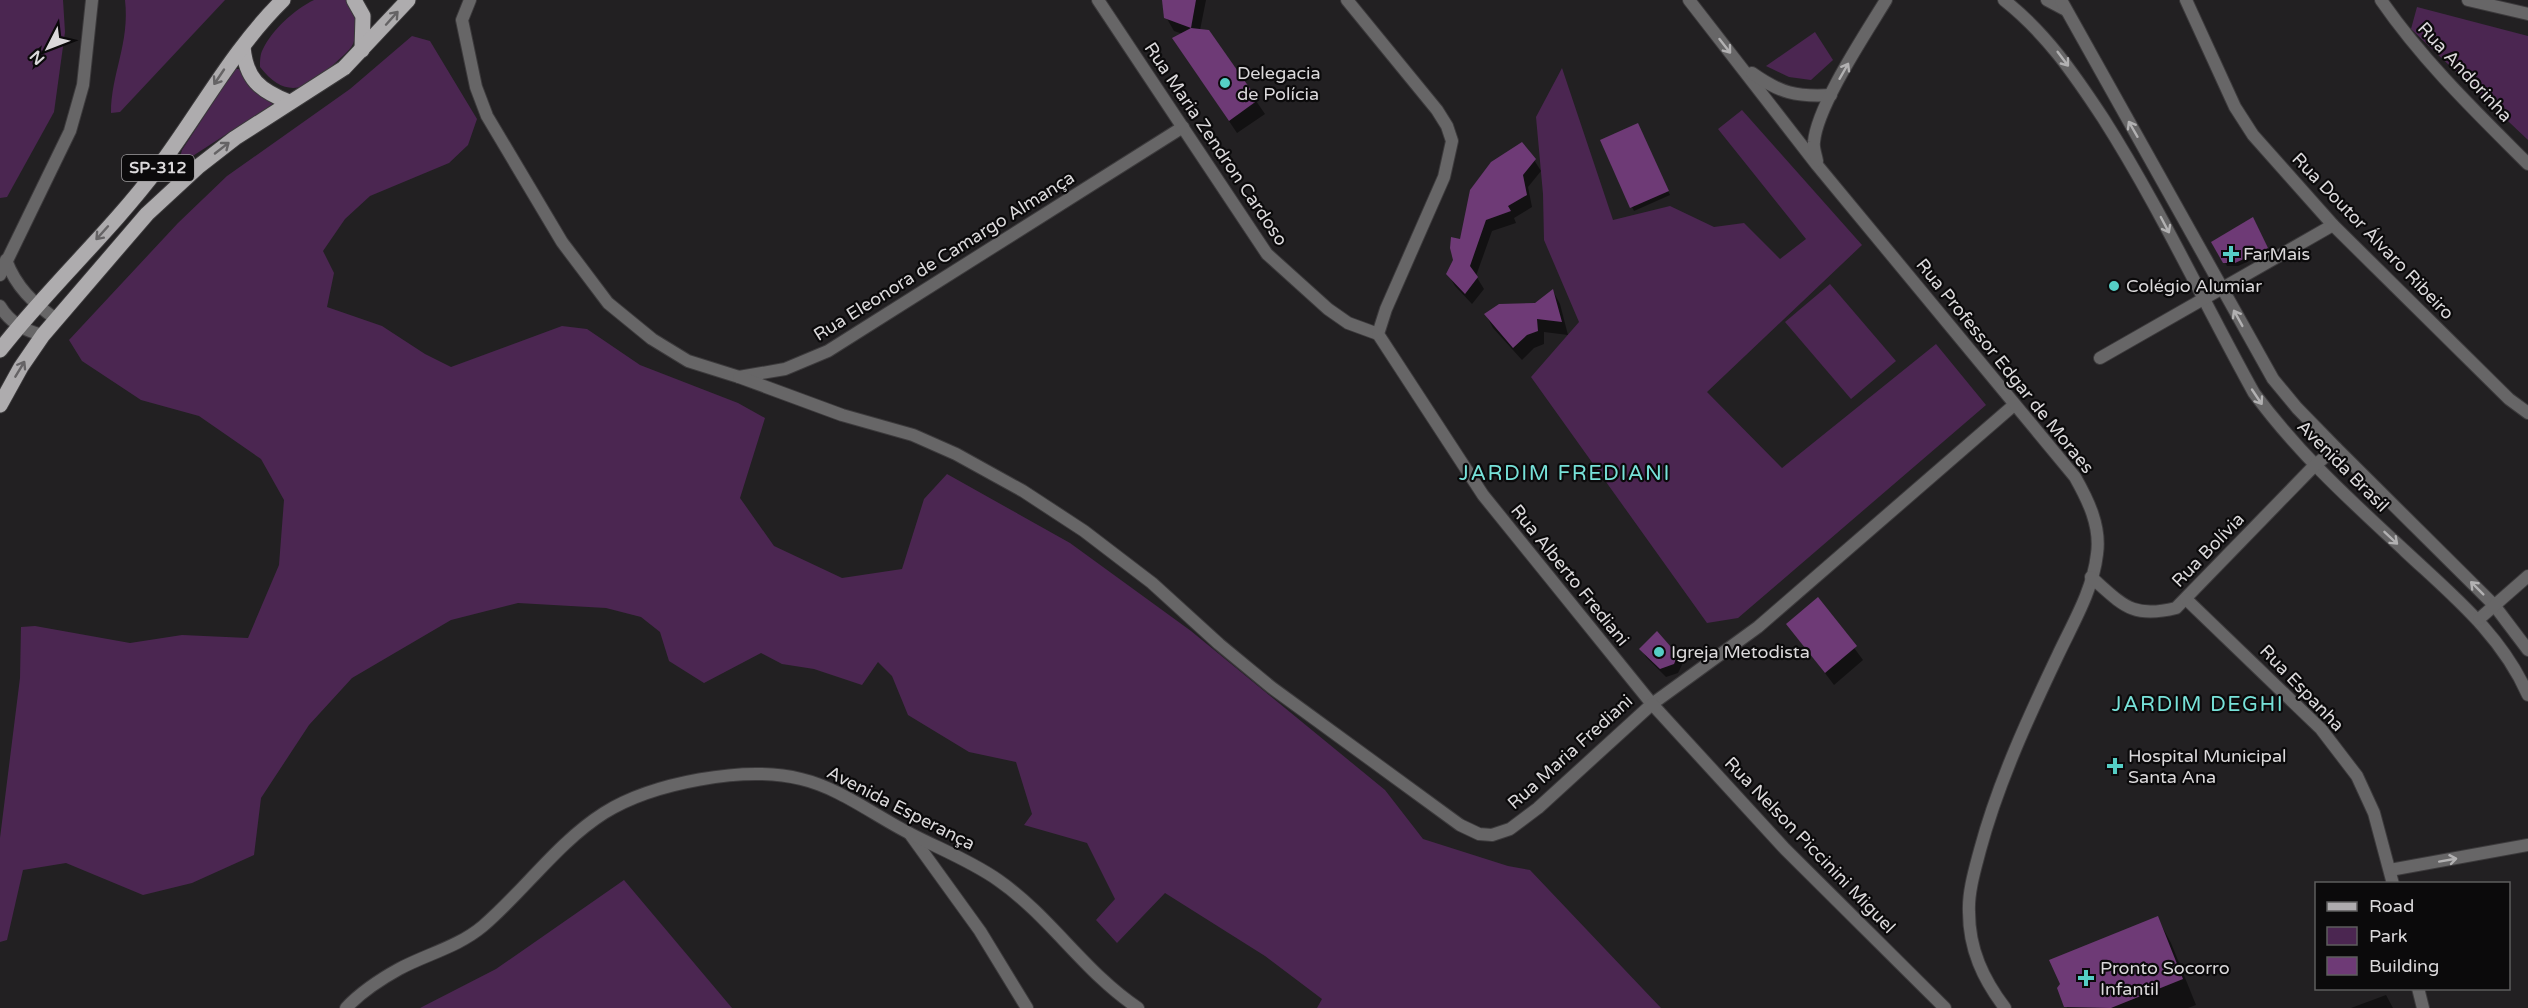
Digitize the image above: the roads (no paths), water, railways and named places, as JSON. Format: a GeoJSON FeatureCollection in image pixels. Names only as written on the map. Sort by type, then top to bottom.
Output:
{"type":"FeatureCollection","features":[{"type":"Feature","properties":{"kind":"main road","name":"SP-312"},"geometry":{"type":"LineString","coordinates":[[0,350],[158,168],[223,71],[265,18],[283,0]]}},
{"type":"Feature","properties":{"kind":"main road"},"geometry":{"type":"LineString","coordinates":[[354,0],[363,16],[362,50]]}},
{"type":"Feature","properties":{"kind":"main road","name":"SP-312"},"geometry":{"type":"LineString","coordinates":[[0,405],[21,367],[43,335],[147,214],[200,166],[289,102],[344,68],[408,0]]}},
{"type":"Feature","properties":{"kind":"main road"},"geometry":{"type":"LineString","coordinates":[[243,47],[249,75],[272,95],[289,102]]}},
{"type":"Feature","properties":{"kind":"street"},"geometry":{"type":"LineString","coordinates":[[0,275],[70,131],[83,86],[92,0]]}},
{"type":"Feature","properties":{"kind":"street","name":"Rua Eleonora de Camargo Almança"},"geometry":{"type":"LineString","coordinates":[[470,0],[462,20],[474,78],[487,116],[562,242],[608,303],[652,339],[688,361],[739,377],[786,369],[828,351],[1183,127]]}},
{"type":"Feature","properties":{"kind":"street","name":"Rua Maria Zendron Cardoso"},"geometry":{"type":"LineString","coordinates":[[1098,0],[1267,254],[1307,293],[1328,309],[1348,323],[1378,334]]}},
{"type":"Feature","properties":{"kind":"street"},"geometry":{"type":"LineString","coordinates":[[1347,0],[1437,110],[1447,126],[1452,141],[1444,177],[1386,309],[1378,334]]}},
{"type":"Feature","properties":{"kind":"street","name":"Rua Professor Edgar de Moraes"},"geometry":{"type":"LineString","coordinates":[[1689,0],[1817,165],[2075,477],[2088,500],[2097,530],[2097,554],[2086,597],[2038,698],[1988,819],[1968,911],[1973,948],[1985,978],[2005,1008]]}},
{"type":"Feature","properties":{"kind":"street"},"geometry":{"type":"LineString","coordinates":[[1817,165],[1814,143],[1831,95],[1886,0]]}},
{"type":"Feature","properties":{"kind":"street","name":"Avenida Brasil"},"geometry":{"type":"LineString","coordinates":[[2004,0],[2024,16],[2053,46],[2133,165],[2254,393],[2277,425],[2314,466],[2479,619],[2518,672],[2528,695]]}},
{"type":"Feature","properties":{"kind":"street","name":"Avenida Brasil"},"geometry":{"type":"LineString","coordinates":[[2047,0],[2062,5],[2151,159],[2273,379],[2297,408],[2336,448],[2494,605],[2528,650]]}},
{"type":"Feature","properties":{"kind":"street","name":"Rua Doutor Álvaro Ribeiro"},"geometry":{"type":"LineString","coordinates":[[2186,0],[2235,107],[2253,135],[2333,225],[2509,399],[2528,413]]}},
{"type":"Feature","properties":{"kind":"street","name":"Rua Andorinha"},"geometry":{"type":"LineString","coordinates":[[2381,0],[2403,32],[2451,86],[2528,164]]}},
{"type":"Feature","properties":{"kind":"street"},"geometry":{"type":"LineString","coordinates":[[2468,0],[2528,14]]}},
{"type":"Feature","properties":{"kind":"street"},"geometry":{"type":"LineString","coordinates":[[1741,66],[1775,89],[1806,97],[1831,95]]}},
{"type":"Feature","properties":{"kind":"street"},"geometry":{"type":"LineString","coordinates":[[2133,165],[2151,159]]}},
{"type":"Feature","properties":{"kind":"street"},"geometry":{"type":"LineString","coordinates":[[2100,358],[2333,225]]}},
{"type":"Feature","properties":{"kind":"street"},"geometry":{"type":"LineString","coordinates":[[6,260],[15,281],[37,306],[56,319]]}},
{"type":"Feature","properties":{"kind":"street"},"geometry":{"type":"LineString","coordinates":[[0,306],[5,314],[19,326],[27,331],[43,335]]}},
{"type":"Feature","properties":{"kind":"street","name":"Rua Alberto Frediani"},"geometry":{"type":"LineString","coordinates":[[1378,334],[1483,495],[1652,704]]}},
{"type":"Feature","properties":{"kind":"street","name":"Rua Maria Frediani"},"geometry":{"type":"LineString","coordinates":[[739,377],[842,415],[913,435],[956,454],[1023,491],[1084,531],[1152,583],[1219,644],[1271,687],[1460,825],[1479,834],[1492,835],[1510,829],[1538,808],[1652,704]]}},
{"type":"Feature","properties":{"kind":"street"},"geometry":{"type":"LineString","coordinates":[[1652,704],[1758,627],[2014,405]]}},
{"type":"Feature","properties":{"kind":"street","name":"Rua Bolívia"},"geometry":{"type":"LineString","coordinates":[[2091,577],[2125,606],[2140,612],[2157,613],[2176,608],[2314,466],[2336,448]]}},
{"type":"Feature","properties":{"kind":"street"},"geometry":{"type":"LineString","coordinates":[[2479,619],[2528,576]]}},
{"type":"Feature","properties":{"kind":"street","name":"Rua Espanha"},"geometry":{"type":"LineString","coordinates":[[2186,599],[2321,729],[2357,776],[2374,813],[2393,882]]}},
{"type":"Feature","properties":{"kind":"street","name":"Rua Nelson Piccinini Miguel"},"geometry":{"type":"LineString","coordinates":[[1652,704],[1785,849],[1945,1008]]}},
{"type":"Feature","properties":{"kind":"street","name":"Avenida Esperança"},"geometry":{"type":"LineString","coordinates":[[345,1008],[376,983],[400,968],[458,943],[481,927],[552,856],[585,827],[612,809],[646,793],[676,784],[764,774],[801,779],[839,794],[959,857],[999,881],[1040,916],[1119,996],[1138,1008]]}},
{"type":"Feature","properties":{"kind":"street"},"geometry":{"type":"LineString","coordinates":[[910,833],[980,931],[1028,1008]]}},
{"type":"Feature","properties":{"kind":"street"},"geometry":{"type":"LineString","coordinates":[[2390,870],[2528,845]]}},
{"type":"Feature","properties":{"kind":"street"},"geometry":{"type":"LineString","coordinates":[[2418,990],[2423,1008]]}},
{"type":"Feature","properties":{"kind":"place","name":"Delegacia de Polícia"},"geometry":{"type":"Point","coordinates":[1225,83]}},
{"type":"Feature","properties":{"kind":"place","name":"FarMais"},"geometry":{"type":"Point","coordinates":[2231,254]}},
{"type":"Feature","properties":{"kind":"place","name":"Colégio Alumiar"},"geometry":{"type":"Point","coordinates":[2114,286]}},
{"type":"Feature","properties":{"kind":"place","name":"Igreja Metodista"},"geometry":{"type":"Point","coordinates":[1659,652]}},
{"type":"Feature","properties":{"kind":"place","name":"Hospital Municipal Santa Ana"},"geometry":{"type":"Point","coordinates":[2115,766]}},
{"type":"Feature","properties":{"kind":"place","name":"Pronto Socorro Infantil"},"geometry":{"type":"Point","coordinates":[2086,978]}},
{"type":"Feature","properties":{"kind":"district","name":"JARDIM FREDIANI"},"geometry":{"type":"Point","coordinates":[1565,473]}},
{"type":"Feature","properties":{"kind":"district","name":"JARDIM DEGHI"},"geometry":{"type":"Point","coordinates":[2198,704]}}]}
